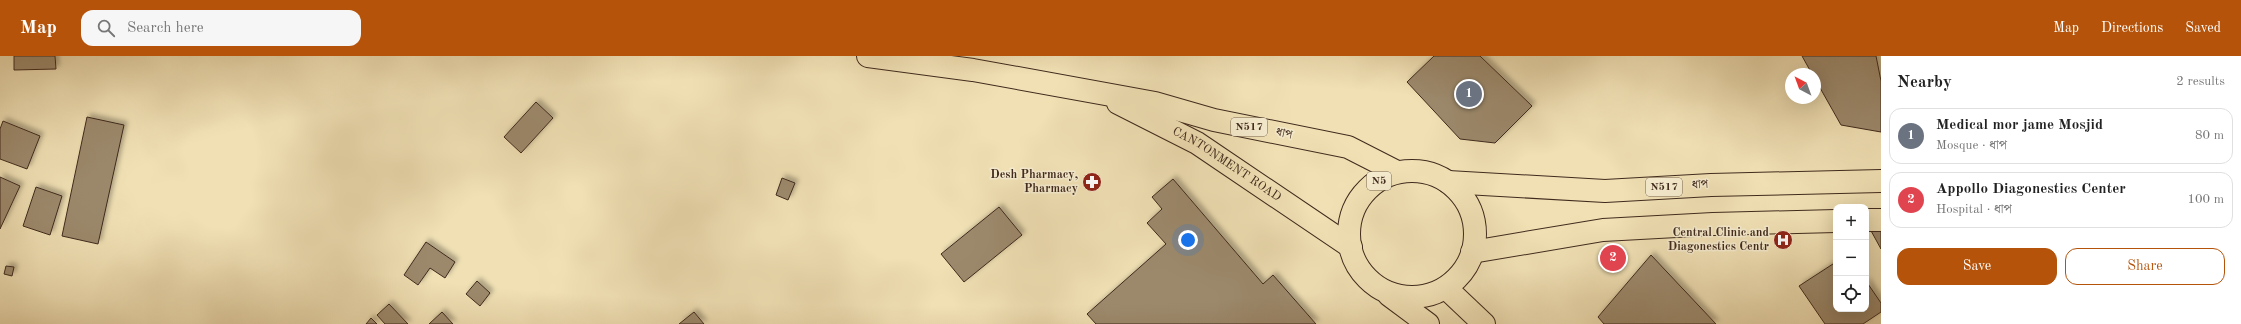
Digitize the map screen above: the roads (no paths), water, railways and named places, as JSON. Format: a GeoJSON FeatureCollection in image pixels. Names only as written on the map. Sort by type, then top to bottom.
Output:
{"type":"FeatureCollection","features":[{"type":"Feature","properties":{"kind":"highway","name":"ধাপ"},"geometry":{"type":"LineString","coordinates":[[868,56],[973,70],[1096,91],[1155,103],[1214,120],[1348,146],[1397,172]]}},
{"type":"Feature","properties":{"kind":"highway","name":"CANTONMENT ROAD"},"geometry":{"type":"LineString","coordinates":[[1096,91],[1197,143],[1351,247]]}},
{"type":"Feature","properties":{"kind":"highway","name":"N5"},"geometry":{"type":"LineString","coordinates":[[1387,293],[1413,297],[1446,288],[1460,276],[1472,252],[1475,226],[1466,201],[1448,182],[1424,172],[1397,172],[1374,184],[1356,204],[1348,229],[1352,255],[1366,278],[1428,324]]}},
{"type":"Feature","properties":{"kind":"highway","name":"ধাপ"},"geometry":{"type":"LineString","coordinates":[[1448,182],[1605,191],[1711,185],[1881,181]]}},
{"type":"Feature","properties":{"kind":"highway"},"geometry":{"type":"LineString","coordinates":[[1869,220],[1881,220]]}},
{"type":"Feature","properties":{"kind":"highway"},"geometry":{"type":"LineString","coordinates":[[1472,252],[1603,230],[1713,224],[1833,221]]}},
{"type":"Feature","properties":{"kind":"highway"},"geometry":{"type":"LineString","coordinates":[[1446,288],[1484,324]]}},
{"type":"Feature","properties":{"kind":"place","name":"Medical mor jame Mosjid"},"geometry":{"type":"Point","coordinates":[1469,94]}},
{"type":"Feature","properties":{"kind":"place","name":"Desh Pharmacy, Pharmacy"},"geometry":{"type":"Point","coordinates":[1092,182]}},
{"type":"Feature","properties":{"kind":"place","name":"Central Clinic and Diagonestics Centr"},"geometry":{"type":"Point","coordinates":[1783,240]}},
{"type":"Feature","properties":{"kind":"place","name":"Appollo Diagonestics Center"},"geometry":{"type":"Point","coordinates":[1613,258]}}]}
